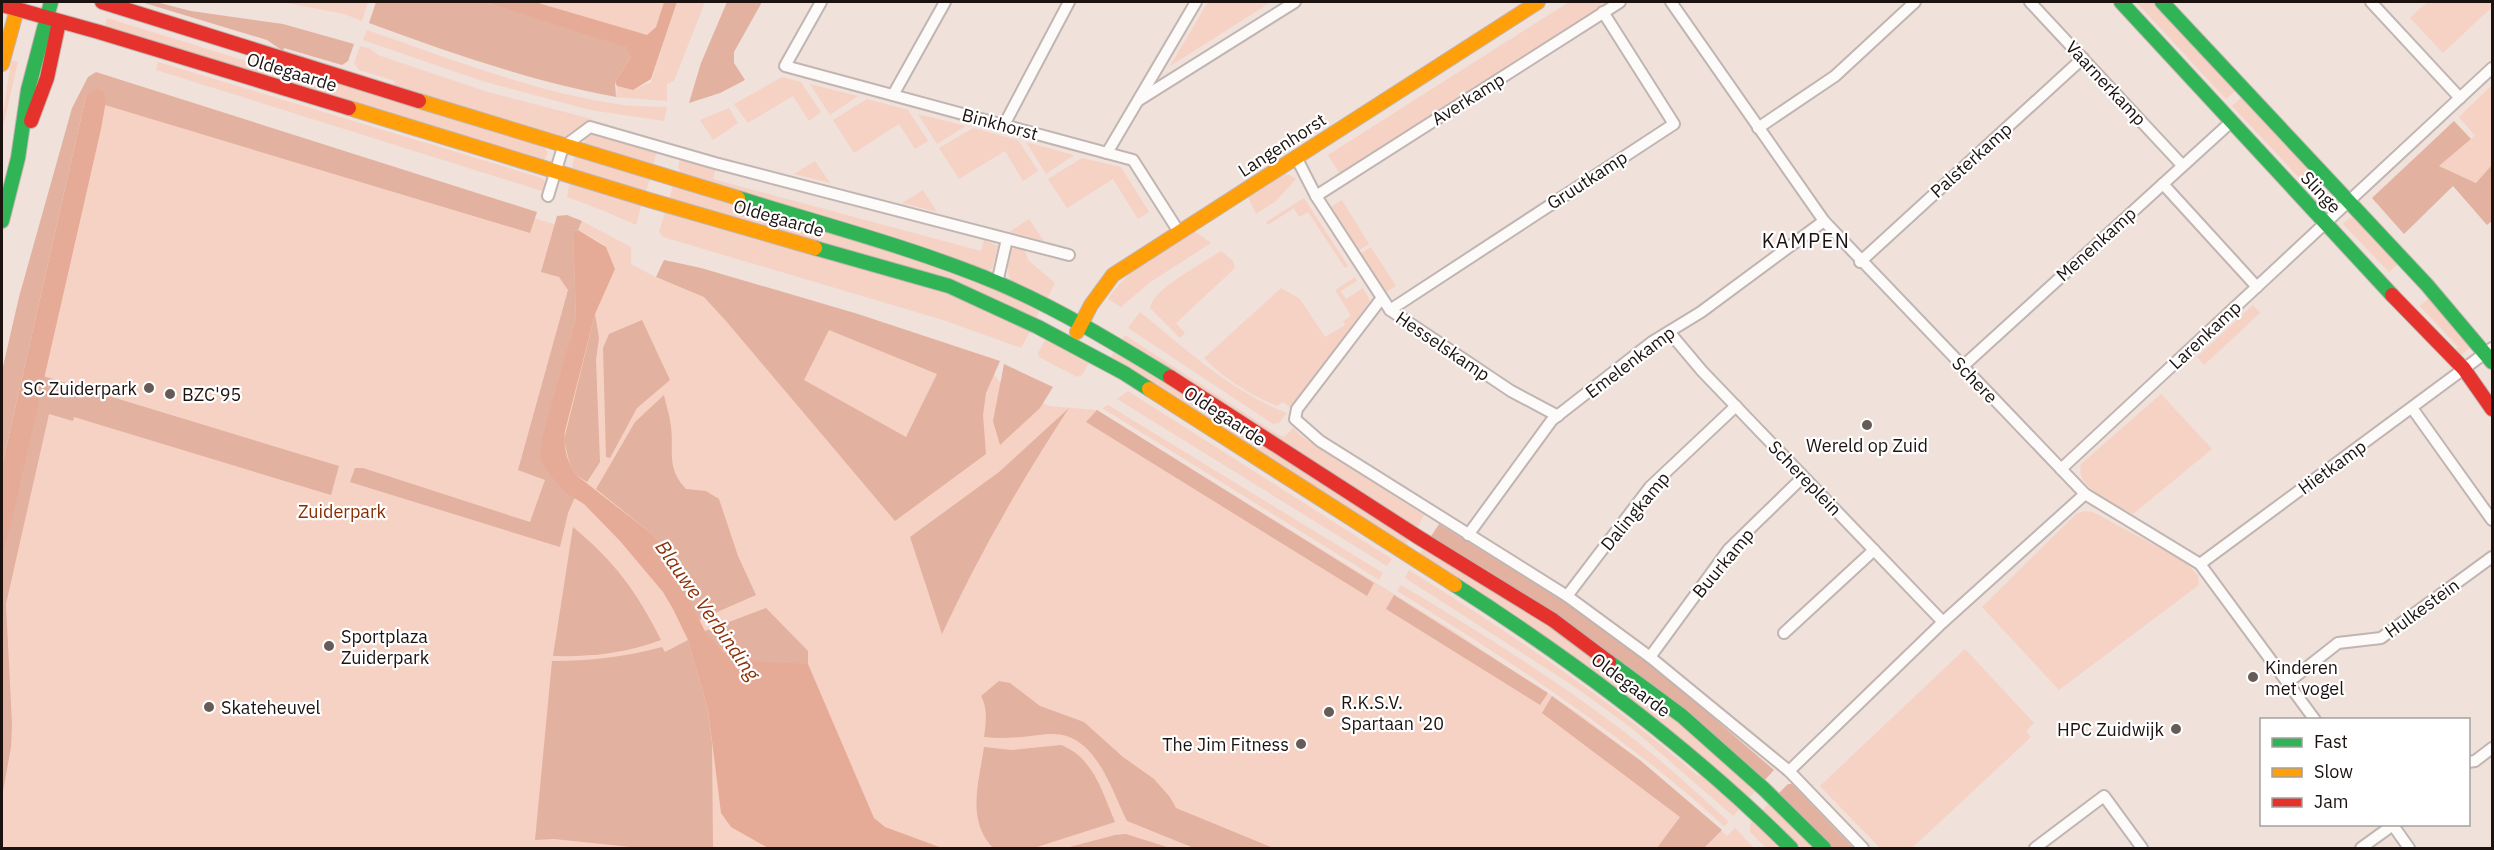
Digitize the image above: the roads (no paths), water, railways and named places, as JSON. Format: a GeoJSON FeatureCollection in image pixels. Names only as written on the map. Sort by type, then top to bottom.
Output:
{"type":"FeatureCollection","features":[{"type":"Feature","properties":{"kind":"main road"},"geometry":{"type":"LineString","coordinates":[[2,221],[18,158],[28,90],[51,2]]}},
{"type":"Feature","properties":{"kind":"main road","name":"Oldegaarde"},"geometry":{"type":"LineString","coordinates":[[102,2],[563,147],[906,249],[997,283],[1081,324],[1250,427],[1418,537],[1552,620],[1682,716],[1764,789],[1824,849]]}},
{"type":"Feature","properties":{"kind":"main road","name":"Langenhorst"},"geometry":{"type":"LineString","coordinates":[[1071,344],[1091,305],[1113,275],[1538,2]]}},
{"type":"Feature","properties":{"kind":"main road","name":"Slinge"},"geometry":{"type":"LineString","coordinates":[[2121,2],[2325,223],[2464,369],[2493,409]]}},
{"type":"Feature","properties":{"kind":"main road","name":"Slinge"},"geometry":{"type":"LineString","coordinates":[[2162,2],[2490,354]]}},
{"type":"Feature","properties":{"kind":"main road","name":"Oldegaarde"},"geometry":{"type":"LineString","coordinates":[[2,5],[18,5],[45,18],[99,32],[556,171],[949,286],[1071,344],[1124,373],[1539,639],[1673,740],[1755,812],[1791,849]]}},
{"type":"Feature","properties":{"kind":"main road"},"geometry":{"type":"LineString","coordinates":[[2,64],[18,5]]}},
{"type":"Feature","properties":{"kind":"main road"},"geometry":{"type":"LineString","coordinates":[[18,158],[43,91],[59,22]]}},
{"type":"Feature","properties":{"kind":"street","name":"Binkhorst"},"geometry":{"type":"LineString","coordinates":[[821,2],[785,66],[1133,160],[1179,232]]}},
{"type":"Feature","properties":{"kind":"street"},"geometry":{"type":"LineString","coordinates":[[893,95],[945,2]]}},
{"type":"Feature","properties":{"kind":"street"},"geometry":{"type":"LineString","coordinates":[[1004,125],[1069,2]]}},
{"type":"Feature","properties":{"kind":"street"},"geometry":{"type":"LineString","coordinates":[[1107,153],[1196,2]]}},
{"type":"Feature","properties":{"kind":"street"},"geometry":{"type":"LineString","coordinates":[[1139,100],[1295,2]]}},
{"type":"Feature","properties":{"kind":"street","name":"Averkamp"},"geometry":{"type":"LineString","coordinates":[[1316,196],[1620,2]]}},
{"type":"Feature","properties":{"kind":"street","name":"Schere"},"geometry":{"type":"LineString","coordinates":[[1671,2],[1824,221],[1860,262],[2085,494],[2200,564],[2314,718]]}},
{"type":"Feature","properties":{"kind":"street"},"geometry":{"type":"LineString","coordinates":[[1758,128],[1835,76],[1915,2]]}},
{"type":"Feature","properties":{"kind":"street","name":"Vaarnerkamp"},"geometry":{"type":"LineString","coordinates":[[2030,2],[2182,165]]}},
{"type":"Feature","properties":{"kind":"street"},"geometry":{"type":"LineString","coordinates":[[2372,2],[2460,98]]}},
{"type":"Feature","properties":{"kind":"street","name":"Gruutkamp"},"geometry":{"type":"LineString","coordinates":[[1390,310],[1674,123],[1603,12]]}},
{"type":"Feature","properties":{"kind":"street","name":"Palsterkamp"},"geometry":{"type":"LineString","coordinates":[[1860,262],[2083,58]]}},
{"type":"Feature","properties":{"kind":"street","name":"Larenkamp"},"geometry":{"type":"LineString","coordinates":[[2061,469],[2493,68]]}},
{"type":"Feature","properties":{"kind":"street","name":"Menenkamp"},"geometry":{"type":"LineString","coordinates":[[1962,367],[2231,122]]}},
{"type":"Feature","properties":{"kind":"street","name":"Oldegaarde"},"geometry":{"type":"LineString","coordinates":[[563,147],[591,127],[695,158],[1069,255]]}},
{"type":"Feature","properties":{"kind":"street"},"geometry":{"type":"LineString","coordinates":[[548,196],[563,147]]}},
{"type":"Feature","properties":{"kind":"street","name":"Hesselskamp"},"geometry":{"type":"LineString","coordinates":[[1296,157],[1316,196],[1390,310],[1511,391],[1558,416]]}},
{"type":"Feature","properties":{"kind":"street"},"geometry":{"type":"LineString","coordinates":[[2163,184],[2257,287]]}},
{"type":"Feature","properties":{"kind":"street","name":"Emelenkamp"},"geometry":{"type":"LineString","coordinates":[[1468,535],[1552,420],[1652,342],[1670,333],[1824,221]]}},
{"type":"Feature","properties":{"kind":"street"},"geometry":{"type":"LineString","coordinates":[[997,283],[1007,239]]}},
{"type":"Feature","properties":{"kind":"street","name":"Oldegaarde"},"geometry":{"type":"LineString","coordinates":[[1381,299],[1297,409],[1295,419],[1320,441],[1567,596],[1650,657],[1789,771],[1863,849]]}},
{"type":"Feature","properties":{"kind":"street","name":"Schereplein"},"geometry":{"type":"LineString","coordinates":[[1670,333],[1803,477],[1943,622]]}},
{"type":"Feature","properties":{"kind":"street","name":"Hietkamp"},"geometry":{"type":"LineString","coordinates":[[2200,564],[2464,369],[2490,354]]}},
{"type":"Feature","properties":{"kind":"street","name":"Dalingkamp"},"geometry":{"type":"LineString","coordinates":[[1567,596],[1650,487],[1736,406]]}},
{"type":"Feature","properties":{"kind":"street"},"geometry":{"type":"LineString","coordinates":[[2412,408],[2493,520]]}},
{"type":"Feature","properties":{"kind":"street","name":"Buurkamp"},"geometry":{"type":"LineString","coordinates":[[1650,657],[1729,549],[1803,477]]}},
{"type":"Feature","properties":{"kind":"street"},"geometry":{"type":"LineString","coordinates":[[1789,771],[1943,622],[2085,494]]}},
{"type":"Feature","properties":{"kind":"street"},"geometry":{"type":"LineString","coordinates":[[1784,633],[1874,550]]}},
{"type":"Feature","properties":{"kind":"street","name":"Hulkestein"},"geometry":{"type":"LineString","coordinates":[[2287,682],[2338,644],[2381,638],[2493,557]]}},
{"type":"Feature","properties":{"kind":"street"},"geometry":{"type":"LineString","coordinates":[[2470,762],[2475,761],[2493,748]]}},
{"type":"Feature","properties":{"kind":"street"},"geometry":{"type":"LineString","coordinates":[[2035,849],[2104,796],[2142,849]]}},
{"type":"Feature","properties":{"kind":"street"},"geometry":{"type":"LineString","coordinates":[[2361,849],[2392,826]]}},
{"type":"Feature","properties":{"kind":"street"},"geometry":{"type":"LineString","coordinates":[[2394,826],[2409,849]]}},
{"type":"Feature","properties":{"kind":"place","name":"SC Zuiderpark"},"geometry":{"type":"Point","coordinates":[149,388]}},
{"type":"Feature","properties":{"kind":"place","name":"BZC'95"},"geometry":{"type":"Point","coordinates":[170,394]}},
{"type":"Feature","properties":{"kind":"place","name":"Wereld op Zuid"},"geometry":{"type":"Point","coordinates":[1867,425]}},
{"type":"Feature","properties":{"kind":"place","name":"Sportplaza Zuiderpark"},"geometry":{"type":"Point","coordinates":[329,646]}},
{"type":"Feature","properties":{"kind":"place","name":"Kinderen met vogel"},"geometry":{"type":"Point","coordinates":[2253,677]}},
{"type":"Feature","properties":{"kind":"place","name":"Skateheuvel"},"geometry":{"type":"Point","coordinates":[209,707]}},
{"type":"Feature","properties":{"kind":"place","name":"R.K.S.V. Spartaan '20"},"geometry":{"type":"Point","coordinates":[1329,712]}},
{"type":"Feature","properties":{"kind":"place","name":"HPC Zuidwijk"},"geometry":{"type":"Point","coordinates":[2176,729]}},
{"type":"Feature","properties":{"kind":"place","name":"The Jim Fitness"},"geometry":{"type":"Point","coordinates":[1301,744]}},
{"type":"Feature","properties":{"kind":"district","name":"KAMPEN"},"geometry":{"type":"Point","coordinates":[1806,240]}},
{"type":"Feature","properties":{"kind":"park label","name":"Zuiderpark"},"geometry":{"type":"Point","coordinates":[342,511]}},
{"type":"Feature","properties":{"kind":"water label","name":"Blauwe Verbinding"},"geometry":{"type":"Point","coordinates":[708,610]}}]}
